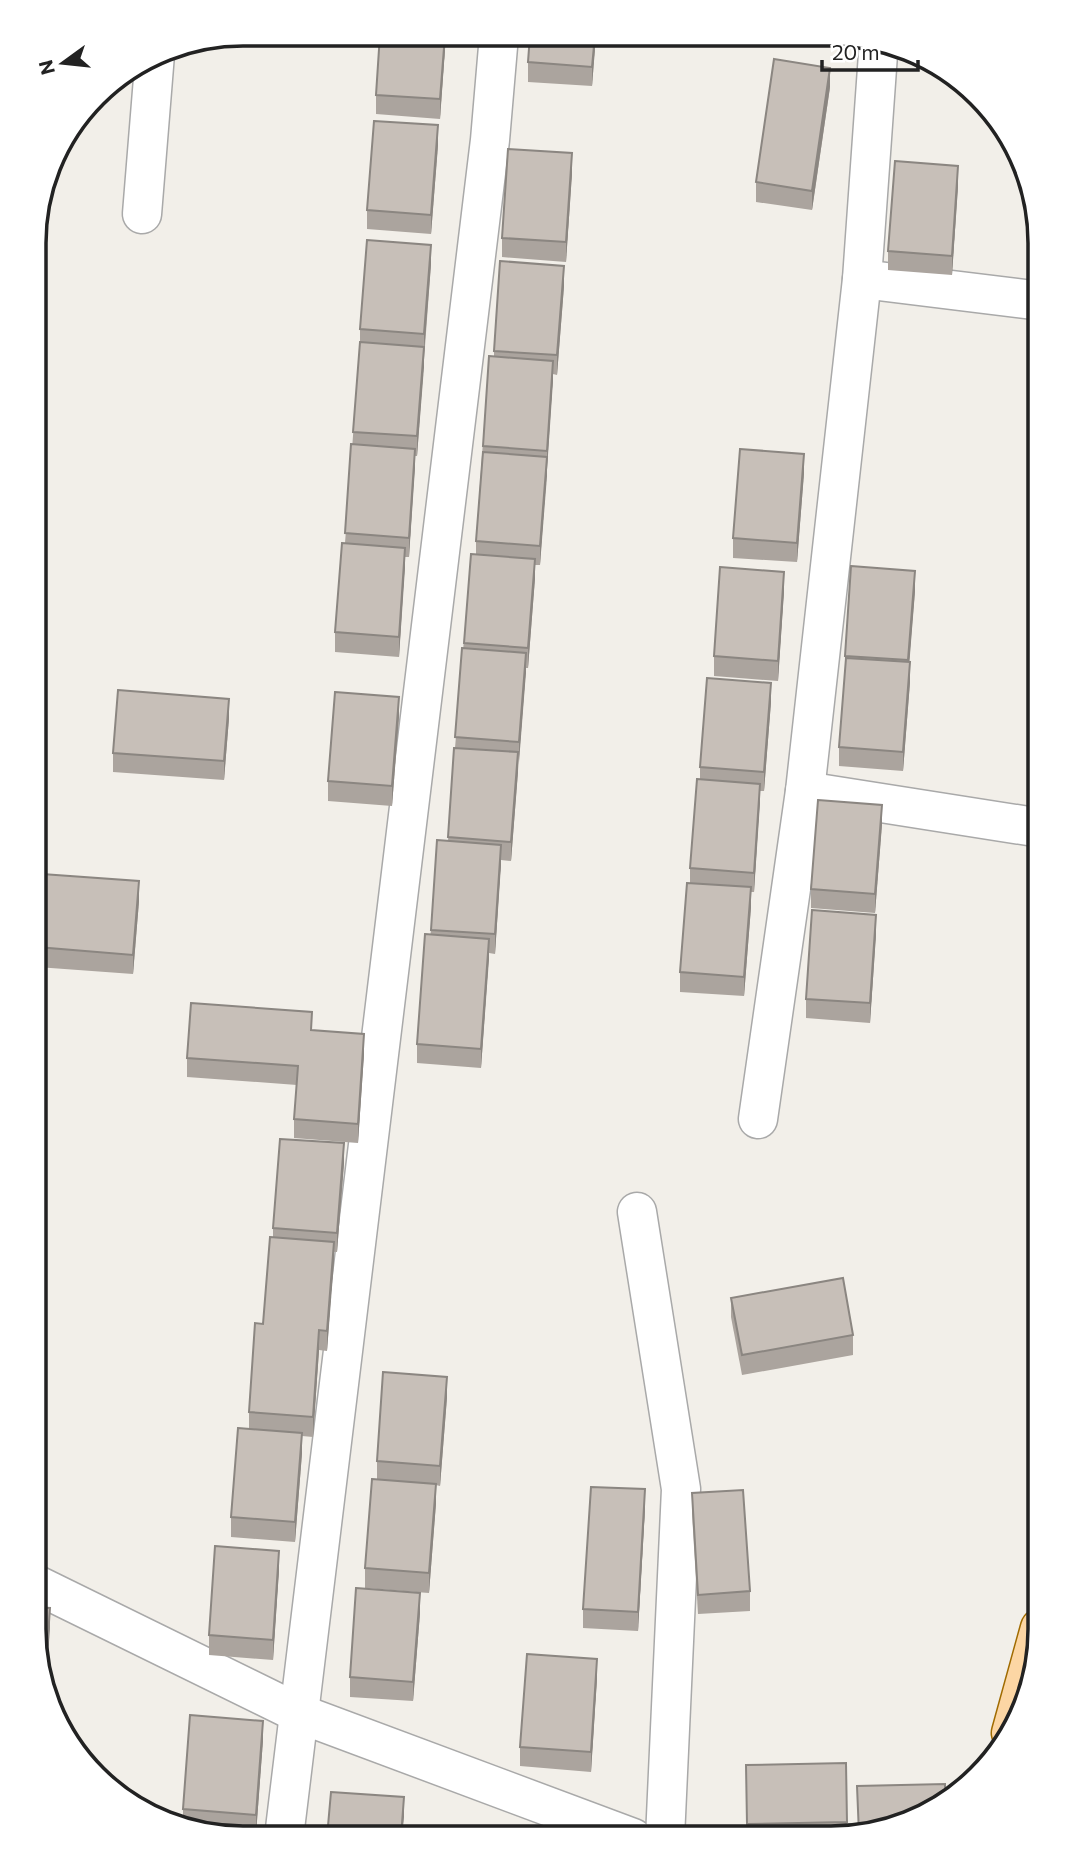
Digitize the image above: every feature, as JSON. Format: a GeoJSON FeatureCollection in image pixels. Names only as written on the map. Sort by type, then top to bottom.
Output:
{"type":"FeatureCollection","features":[{"type":"Feature","properties":{"kind":"street"},"geometry":{"type":"LineString","coordinates":[[285,1826],[488,153],[498,46]]}},
{"type":"Feature","properties":{"kind":"street"},"geometry":{"type":"LineString","coordinates":[[758,1119],[805,791],[862,279],[878,51]]}},
{"type":"Feature","properties":{"kind":"street"},"geometry":{"type":"LineString","coordinates":[[142,214],[154,67]]}},
{"type":"Feature","properties":{"kind":"street"},"geometry":{"type":"LineString","coordinates":[[862,279],[1028,300]]}},
{"type":"Feature","properties":{"kind":"street"},"geometry":{"type":"LineString","coordinates":[[805,791],[1028,826]]}},
{"type":"Feature","properties":{"kind":"street"},"geometry":{"type":"LineString","coordinates":[[637,1212],[681,1489],[666,1826]]}},
{"type":"Feature","properties":{"kind":"street"},"geometry":{"type":"LineString","coordinates":[[46,1589],[298,1713],[602,1826]]}},
{"type":"Feature","properties":{"kind":"building"},"geometry":{"type":"Polygon","coordinates":[[[379,46],[444,46],[440,99],[376,95],[379,46]]]}},
{"type":"Feature","properties":{"kind":"building"},"geometry":{"type":"Polygon","coordinates":[[[529,46],[594,46],[592,67],[528,62],[529,46]]]}},
{"type":"Feature","properties":{"kind":"building"},"geometry":{"type":"Polygon","coordinates":[[[774,59],[830,68],[812,191],[756,182],[774,59]]]}},
{"type":"Feature","properties":{"kind":"building"},"geometry":{"type":"Polygon","coordinates":[[[374,121],[438,125],[431,215],[367,210],[374,121]]]}},
{"type":"Feature","properties":{"kind":"building"},"geometry":{"type":"Polygon","coordinates":[[[508,149],[572,153],[566,242],[502,238],[508,149]]]}},
{"type":"Feature","properties":{"kind":"building"},"geometry":{"type":"Polygon","coordinates":[[[895,161],[958,166],[952,256],[888,251],[895,161]]]}},
{"type":"Feature","properties":{"kind":"building"},"geometry":{"type":"Polygon","coordinates":[[[367,240],[431,245],[424,334],[360,329],[367,240]]]}},
{"type":"Feature","properties":{"kind":"building"},"geometry":{"type":"Polygon","coordinates":[[[500,261],[564,266],[557,355],[494,351],[500,261]]]}},
{"type":"Feature","properties":{"kind":"building"},"geometry":{"type":"Polygon","coordinates":[[[360,342],[424,347],[417,436],[353,432],[360,342]]]}},
{"type":"Feature","properties":{"kind":"building"},"geometry":{"type":"Polygon","coordinates":[[[489,356],[553,361],[547,451],[483,446],[489,356]]]}},
{"type":"Feature","properties":{"kind":"building"},"geometry":{"type":"Polygon","coordinates":[[[351,444],[415,449],[409,538],[345,533],[351,444]]]}},
{"type":"Feature","properties":{"kind":"building"},"geometry":{"type":"Polygon","coordinates":[[[740,449],[804,454],[797,543],[733,538],[740,449]]]}},
{"type":"Feature","properties":{"kind":"building"},"geometry":{"type":"Polygon","coordinates":[[[483,452],[547,457],[540,546],[476,541],[483,452]]]}},
{"type":"Feature","properties":{"kind":"building"},"geometry":{"type":"Polygon","coordinates":[[[342,543],[405,548],[399,637],[335,632],[342,543]]]}},
{"type":"Feature","properties":{"kind":"building"},"geometry":{"type":"Polygon","coordinates":[[[471,554],[535,559],[528,648],[464,643],[471,554]]]}},
{"type":"Feature","properties":{"kind":"building"},"geometry":{"type":"Polygon","coordinates":[[[851,566],[915,571],[908,660],[845,656],[851,566]]]}},
{"type":"Feature","properties":{"kind":"building"},"geometry":{"type":"Polygon","coordinates":[[[720,567],[784,572],[778,661],[714,656],[720,567]]]}},
{"type":"Feature","properties":{"kind":"building"},"geometry":{"type":"Polygon","coordinates":[[[462,648],[526,653],[519,742],[455,737],[462,648]]]}},
{"type":"Feature","properties":{"kind":"building"},"geometry":{"type":"Polygon","coordinates":[[[846,658],[910,662],[903,752],[839,747],[846,658]]]}},
{"type":"Feature","properties":{"kind":"building"},"geometry":{"type":"Polygon","coordinates":[[[707,678],[771,683],[764,772],[700,767],[707,678]]]}},
{"type":"Feature","properties":{"kind":"building"},"geometry":{"type":"Polygon","coordinates":[[[118,690],[229,699],[224,761],[113,753],[118,690]]]}},
{"type":"Feature","properties":{"kind":"building"},"geometry":{"type":"Polygon","coordinates":[[[335,692],[399,697],[392,786],[328,781],[335,692]]]}},
{"type":"Feature","properties":{"kind":"building"},"geometry":{"type":"Polygon","coordinates":[[[454,748],[518,752],[511,842],[448,837],[454,748]]]}},
{"type":"Feature","properties":{"kind":"building"},"geometry":{"type":"Polygon","coordinates":[[[697,779],[760,784],[754,873],[690,868],[697,779]]]}},
{"type":"Feature","properties":{"kind":"building"},"geometry":{"type":"Polygon","coordinates":[[[818,800],[882,805],[875,894],[811,889],[818,800]]]}},
{"type":"Feature","properties":{"kind":"building"},"geometry":{"type":"Polygon","coordinates":[[[437,840],[501,845],[495,934],[431,930],[437,840]]]}},
{"type":"Feature","properties":{"kind":"building"},"geometry":{"type":"Polygon","coordinates":[[[46,874],[139,881],[133,955],[46,948],[46,874]]]}},
{"type":"Feature","properties":{"kind":"building"},"geometry":{"type":"Polygon","coordinates":[[[687,883],[751,887],[744,977],[680,972],[687,883]]]}},
{"type":"Feature","properties":{"kind":"building"},"geometry":{"type":"Polygon","coordinates":[[[812,910],[876,915],[870,1003],[806,999],[812,910]]]}},
{"type":"Feature","properties":{"kind":"building"},"geometry":{"type":"Polygon","coordinates":[[[425,934],[489,939],[481,1049],[417,1044],[425,934]]]}},
{"type":"Feature","properties":{"kind":"building"},"geometry":{"type":"Polygon","coordinates":[[[191,1003],[312,1012],[311,1030],[364,1034],[358,1124],[294,1119],[298,1066],[187,1058],[191,1003]]]}},
{"type":"Feature","properties":{"kind":"building"},"geometry":{"type":"Polygon","coordinates":[[[280,1139],[344,1143],[337,1233],[273,1228],[280,1139]]]}},
{"type":"Feature","properties":{"kind":"building"},"geometry":{"type":"Polygon","coordinates":[[[270,1237],[334,1242],[327,1331],[319,1330],[313,1417],[249,1412],[255,1323],[263,1324],[270,1237]]]}},
{"type":"Feature","properties":{"kind":"building"},"geometry":{"type":"Polygon","coordinates":[[[843,1278],[853,1335],[742,1355],[731,1298],[843,1278]]]}},
{"type":"Feature","properties":{"kind":"building"},"geometry":{"type":"Polygon","coordinates":[[[383,1372],[447,1377],[440,1466],[377,1461],[383,1372]]]}},
{"type":"Feature","properties":{"kind":"building"},"geometry":{"type":"Polygon","coordinates":[[[238,1428],[302,1433],[295,1522],[231,1517],[238,1428]]]}},
{"type":"Feature","properties":{"kind":"building"},"geometry":{"type":"Polygon","coordinates":[[[372,1479],[436,1484],[429,1573],[365,1568],[372,1479]]]}},
{"type":"Feature","properties":{"kind":"building"},"geometry":{"type":"Polygon","coordinates":[[[591,1487],[645,1489],[638,1612],[583,1609],[591,1487]]]}},
{"type":"Feature","properties":{"kind":"building"},"geometry":{"type":"Polygon","coordinates":[[[743,1490],[750,1591],[698,1595],[692,1493],[743,1490]]]}},
{"type":"Feature","properties":{"kind":"building"},"geometry":{"type":"Polygon","coordinates":[[[215,1546],[279,1551],[273,1640],[209,1635],[215,1546]]]}},
{"type":"Feature","properties":{"kind":"building"},"geometry":{"type":"Polygon","coordinates":[[[356,1588],[420,1593],[413,1682],[350,1677],[356,1588]]]}},
{"type":"Feature","properties":{"kind":"building"},"geometry":{"type":"Polygon","coordinates":[[[46,1608],[50,1608],[47,1651],[46,1608]]]}},
{"type":"Feature","properties":{"kind":"building"},"geometry":{"type":"Polygon","coordinates":[[[527,1654],[597,1659],[591,1752],[520,1747],[527,1654]]]}},
{"type":"Feature","properties":{"kind":"building"},"geometry":{"type":"Polygon","coordinates":[[[190,1715],[263,1721],[256,1815],[183,1809],[190,1715]]]}},
{"type":"Feature","properties":{"kind":"building"},"geometry":{"type":"Polygon","coordinates":[[[846,1763],[847,1822],[747,1824],[746,1765],[846,1763]]]}},
{"type":"Feature","properties":{"kind":"building"},"geometry":{"type":"Polygon","coordinates":[[[945,1784],[945,1790],[907,1812],[859,1824],[857,1786],[945,1784]]]}},
{"type":"Feature","properties":{"kind":"building"},"geometry":{"type":"Polygon","coordinates":[[[331,1792],[404,1797],[402,1826],[328,1826],[331,1792]]]}}]}
